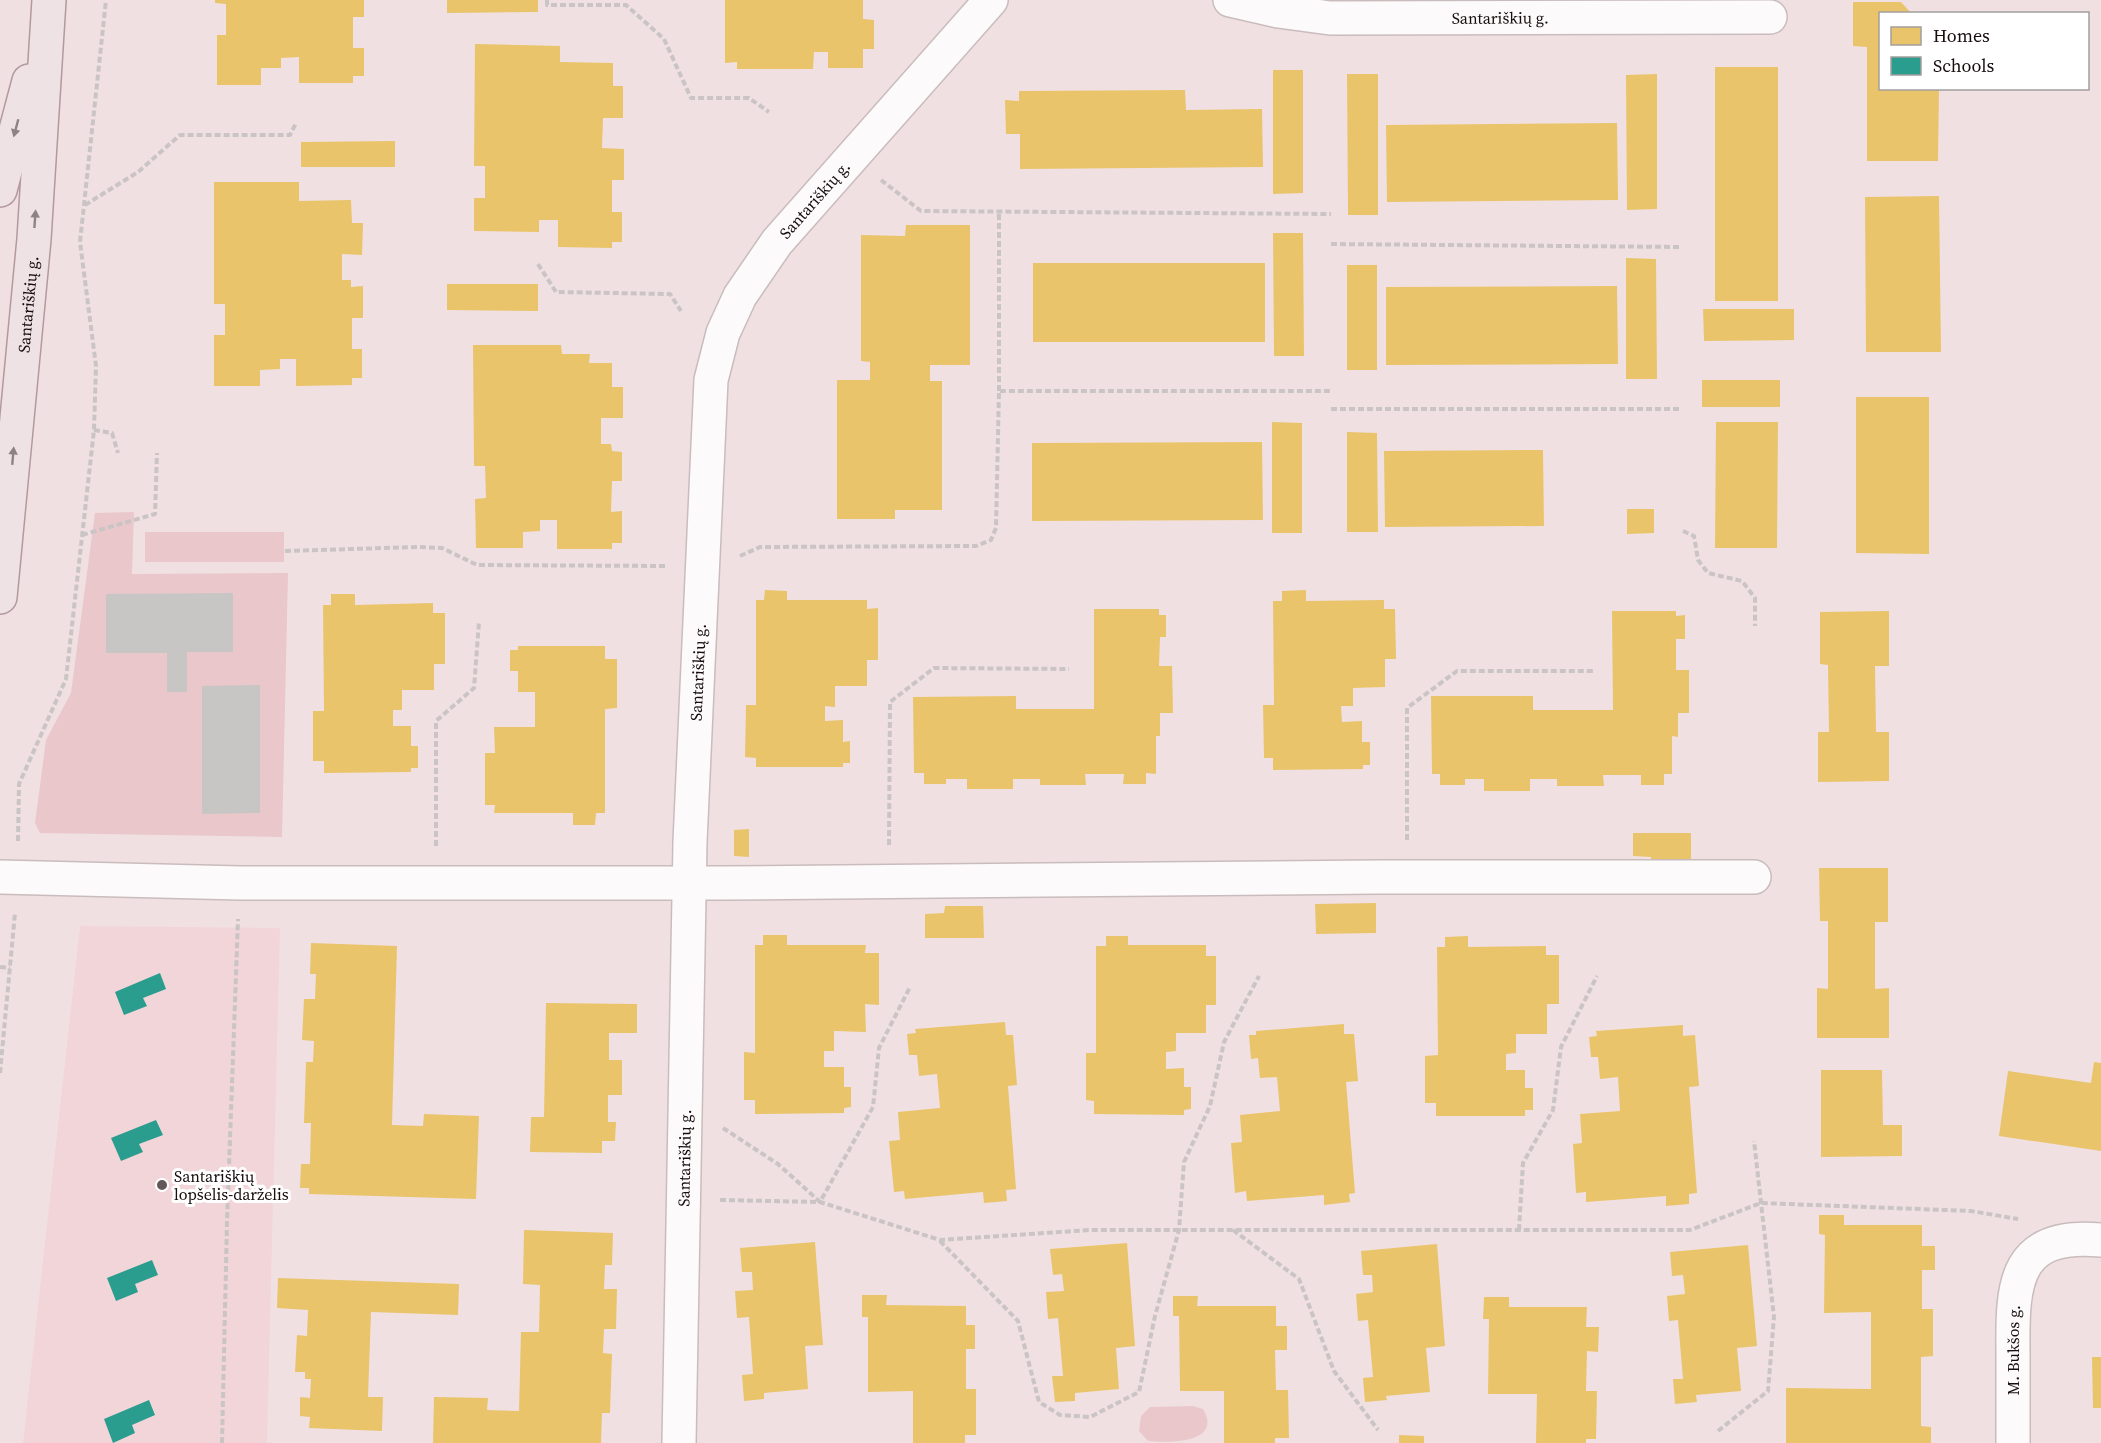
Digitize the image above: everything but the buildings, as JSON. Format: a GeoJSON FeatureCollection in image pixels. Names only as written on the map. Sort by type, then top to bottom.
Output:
{"type":"FeatureCollection","features":[{"type":"Feature","properties":{"kind":"main road","name":"Santariškių g."},"geometry":{"type":"LineString","coordinates":[[0,189],[48,5]]}},
{"type":"Feature","properties":{"kind":"main road","name":"Santariškių g."},"geometry":{"type":"LineString","coordinates":[[0,597],[34,239],[48,5]]}},
{"type":"Feature","properties":{"kind":"street","name":"Santariškių g."},"geometry":{"type":"LineString","coordinates":[[679,1443],[688,883],[711,381],[723,333],[740,296],[777,242],[991,0]]}},
{"type":"Feature","properties":{"kind":"street","name":"Santariškių g."},"geometry":{"type":"LineString","coordinates":[[1230,0],[1278,11],[1330,18],[1770,16]]}},
{"type":"Feature","properties":{"kind":"street"},"geometry":{"type":"LineString","coordinates":[[9,864],[240,883],[688,883],[1407,877],[1754,878]]}},
{"type":"Feature","properties":{"kind":"street","name":"M. Bukšos g."},"geometry":{"type":"LineString","coordinates":[[2013,1443],[2012,1303],[2019,1277],[2029,1259],[2045,1246],[2065,1239],[2101,1240]]}},
{"type":"Feature","properties":{"kind":"path"},"geometry":{"type":"LineString","coordinates":[[9,864],[19,784],[66,679],[94,430],[96,366],[80,242],[106,0]]}},
{"type":"Feature","properties":{"kind":"path"},"geometry":{"type":"LineString","coordinates":[[547,0],[547,5],[626,5],[632,0]]}},
{"type":"Feature","properties":{"kind":"path"},"geometry":{"type":"LineString","coordinates":[[626,5],[664,39],[691,98],[749,98],[769,112]]}},
{"type":"Feature","properties":{"kind":"path"},"geometry":{"type":"LineString","coordinates":[[84,206],[138,172],[180,135],[290,135],[296,123]]}},
{"type":"Feature","properties":{"kind":"path"},"geometry":{"type":"LineString","coordinates":[[851,157],[921,211],[1330,214]]}},
{"type":"Feature","properties":{"kind":"path"},"geometry":{"type":"LineString","coordinates":[[285,551],[418,547],[441,548],[477,565],[701,566],[727,561],[760,547],[976,546],[991,540],[996,528],[999,212]]}},
{"type":"Feature","properties":{"kind":"path"},"geometry":{"type":"LineString","coordinates":[[1331,244],[1682,247]]}},
{"type":"Feature","properties":{"kind":"path"},"geometry":{"type":"LineString","coordinates":[[538,264],[555,292],[670,294],[681,311]]}},
{"type":"Feature","properties":{"kind":"path"},"geometry":{"type":"LineString","coordinates":[[999,391],[1331,391]]}},
{"type":"Feature","properties":{"kind":"path"},"geometry":{"type":"LineString","coordinates":[[1331,410],[1682,409]]}},
{"type":"Feature","properties":{"kind":"path"},"geometry":{"type":"LineString","coordinates":[[94,430],[112,433],[118,453]]}},
{"type":"Feature","properties":{"kind":"path"},"geometry":{"type":"LineString","coordinates":[[82,535],[155,514],[156,453]]}},
{"type":"Feature","properties":{"kind":"path"},"geometry":{"type":"LineString","coordinates":[[1683,531],[1694,536],[1698,560],[1708,573],[1742,581],[1755,598],[1755,626]]}},
{"type":"Feature","properties":{"kind":"path"},"geometry":{"type":"LineString","coordinates":[[436,883],[436,721],[474,688],[479,622]]}},
{"type":"Feature","properties":{"kind":"path"},"geometry":{"type":"LineString","coordinates":[[889,881],[891,702],[934,668],[1069,669]]}},
{"type":"Feature","properties":{"kind":"path"},"geometry":{"type":"LineString","coordinates":[[1407,877],[1407,708],[1457,671],[1595,671]]}},
{"type":"Feature","properties":{"kind":"path"},"geometry":{"type":"LineString","coordinates":[[222,1443],[227,1222],[240,883]]}},
{"type":"Feature","properties":{"kind":"path"},"geometry":{"type":"LineString","coordinates":[[0,1073],[16,909]]}},
{"type":"Feature","properties":{"kind":"path"},"geometry":{"type":"LineString","coordinates":[[0,967],[10,968]]}},
{"type":"Feature","properties":{"kind":"path"},"geometry":{"type":"LineString","coordinates":[[940,1240],[1018,1321],[1039,1402],[1060,1415],[1090,1417],[1139,1392],[1155,1316],[1179,1230],[1184,1162],[1210,1106],[1224,1042],[1259,976]]}},
{"type":"Feature","properties":{"kind":"path"},"geometry":{"type":"LineString","coordinates":[[1518,1230],[1524,1163],[1553,1110],[1561,1047],[1596,976]]}},
{"type":"Feature","properties":{"kind":"path"},"geometry":{"type":"LineString","coordinates":[[820,1202],[873,1107],[879,1048],[910,987]]}},
{"type":"Feature","properties":{"kind":"path"},"geometry":{"type":"LineString","coordinates":[[684,1104],[778,1164],[820,1202]]}},
{"type":"Feature","properties":{"kind":"path"},"geometry":{"type":"LineString","coordinates":[[1718,1431],[1768,1391],[1774,1317],[1754,1141]]}},
{"type":"Feature","properties":{"kind":"path"},"geometry":{"type":"LineString","coordinates":[[683,1199],[820,1202],[940,1240],[1090,1230],[1690,1230],[1761,1203],[1971,1210]]}},
{"type":"Feature","properties":{"kind":"path"},"geometry":{"type":"LineString","coordinates":[[1233,1229],[1299,1279],[1334,1371],[1378,1430]]}},
{"type":"Feature","properties":{"kind":"shaded area"},"geometry":{"type":"Polygon","coordinates":[[[134,512],[132,574],[288,573],[282,837],[40,833],[35,823],[46,740],[71,693],[95,513],[134,512]]]}},
{"type":"Feature","properties":{"kind":"shaded area"},"geometry":{"type":"Polygon","coordinates":[[[145,532],[284,532],[284,562],[145,562],[145,532]]]}},
{"type":"Feature","properties":{"kind":"shaded area","name":"Santariškių lopšelis-darželis"},"geometry":{"type":"Polygon","coordinates":[[[80,926],[280,928],[267,1443],[23,1443],[80,926]]]}},
{"type":"Feature","properties":{"kind":"shaded area"},"geometry":{"type":"Polygon","coordinates":[[[1193,1406],[1203,1409],[1207,1420],[1206,1429],[1200,1435],[1180,1441],[1158,1442],[1148,1441],[1139,1431],[1141,1416],[1150,1407],[1193,1406]]]}},
{"type":"Feature","properties":{"kind":"place","name":"Santariškių lopšelis-darželis"},"geometry":{"type":"Point","coordinates":[162,1185]}}]}
